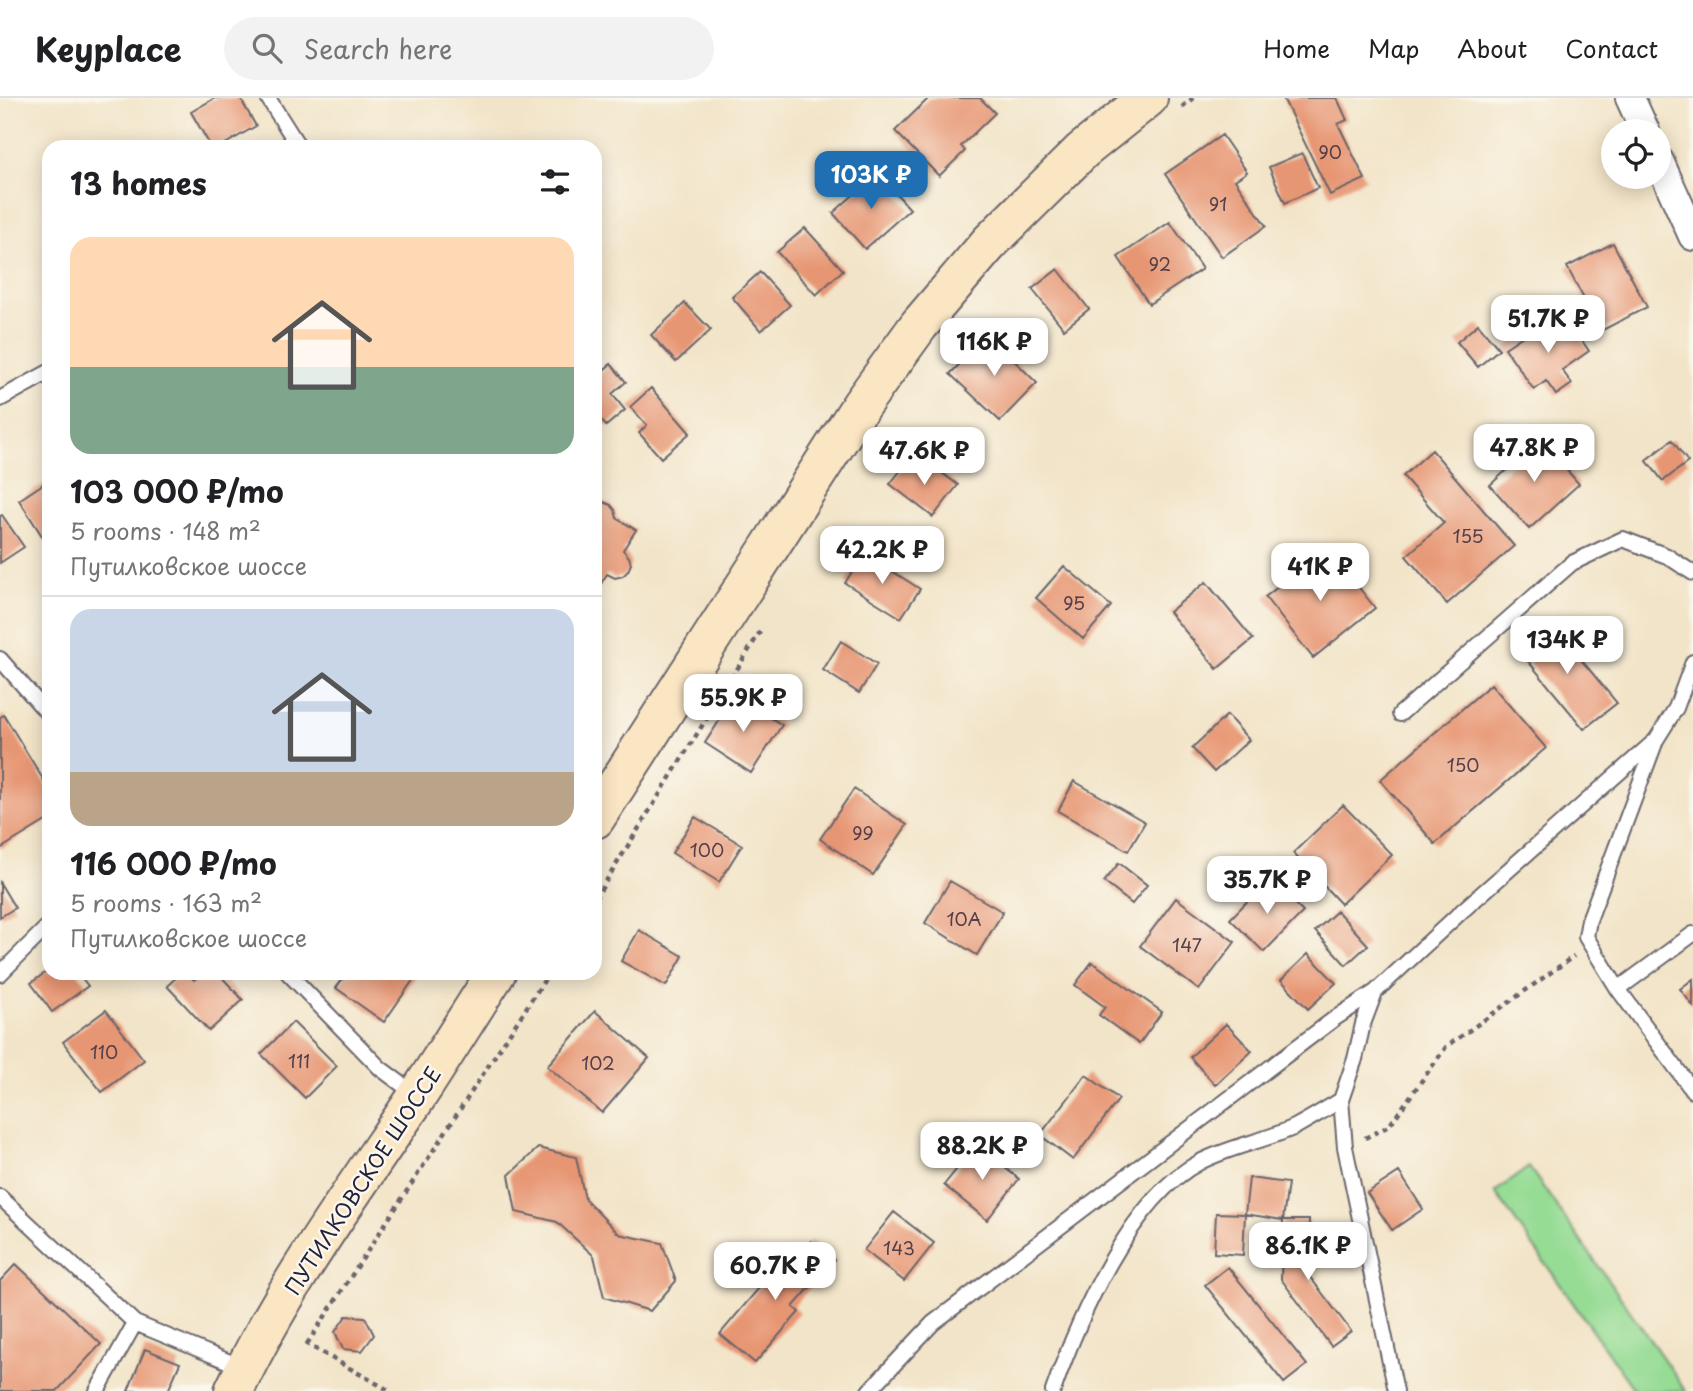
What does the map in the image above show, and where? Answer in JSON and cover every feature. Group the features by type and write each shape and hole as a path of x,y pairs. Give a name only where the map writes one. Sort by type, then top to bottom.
{"main road":[{"path":"602,808 861,405 919,325 999,233 1082,152 1161,105"},
{"name":"ПУТИЛКОВСКОЕ ШОССЕ","path":"240,1380 334,1218 492,980"}],"street":[{"path":"1630,98 1640,119"},
{"path":"1671,187 1693,236"}],"lane":[{"path":"268,98 295,140"},
{"path":"0,399 42,376"},
{"path":"1400,714 1572,563 1623,539 1667,556 1693,573"},
{"path":"0,659 42,707"},
{"path":"1693,662 1676,708 1656,740 1589,920 1586,937 1618,989 1693,1091"},
{"path":"869,1391 933,1323 1334,1018 1375,992 1462,911 1656,740"},
{"path":"0,974 42,932"},
{"path":"1618,989 1693,934"},
{"path":"0,960 20,954"},
{"path":"295,980 380,1069 417,1096"},
{"path":"1375,992 1341,1100 1345,1147 1395,1391"},
{"path":"1053,1391 1070,1343 1119,1245 1142,1213 1165,1188 1199,1162 1295,1127 1341,1100"},
{"path":"1,1201 135,1323 240,1380"},
{"path":"97,1391 135,1323"}],"path":[{"path":"1161,105 1193,98"},
{"path":"602,888 764,625"},
{"path":"1345,1147 1390,1126 1446,1047 1589,945"},
{"path":"307,1344 544,980"},
{"path":"301,1340 390,1391"}],"green space":[{"path":"1529,1167 1686,1391 1635,1391 1495,1192"}],"building":[{"path":"215,98 240,98 256,126 232,140 207,140 191,112"},
{"path":"929,98 980,98 995,113 961,146 965,151 939,176 895,131"},
{"path":"1283,98 1337,98 1347,120 1338,124 1365,179 1330,195"},
{"path":"1222,135 1247,172 1235,180 1266,226 1222,257 1165,174"},
{"path":"1302,153 1318,188 1285,203 1269,167"},
{"path":"878,173 910,209 865,249 833,213"},
{"path":"1170,222 1202,269 1149,304 1118,257"},
{"path":"805,228 843,270 816,295 777,252"},
{"path":"1613,243 1647,307 1601,331 1567,267"},
{"path":"1058,269 1089,309 1064,329 1032,289"},
{"path":"760,272 790,305 761,331 732,297"},
{"path":"685,303 711,330 676,362 651,335"},
{"path":"1566,317 1589,351 1562,370 1572,384 1556,395 1546,381 1534,390 1505,348 1536,327 1542,334"},
{"path":"1478,324 1499,349 1478,367 1457,342"},
{"path":"988,335 1037,383 1000,421 950,374"},
{"path":"611,364 626,382 612,394 625,410 606,426 602,421 602,371"},
{"path":"651,388 690,433 661,458 639,433 647,425 630,407"},
{"path":"1540,440 1579,484 1529,529 1490,485"},
{"path":"1672,440 1688,462 1663,481 1646,460"},
{"path":"1432,450 1514,546 1447,604 1406,556 1444,523 1403,476"},
{"path":"908,461 928,475 934,467 958,485 933,517 890,484"},
{"path":"42,485 42,536 19,500"},
{"path":"602,502 611,505 617,518 636,530 623,550 631,564 628,571 615,578 607,574 602,582"},
{"path":"2,515 24,547 0,563 0,516"},
{"path":"1328,548 1375,608 1313,658 1265,597"},
{"path":"864,553 920,589 901,618 845,583"},
{"path":"1064,566 1111,606 1083,639 1036,598"},
{"path":"1206,582 1253,639 1217,669 1169,612"},
{"path":"1550,622 1617,703 1584,729 1518,649"},
{"path":"841,641 877,664 859,693 823,670"},
{"path":"1491,684 1546,748 1435,844 1380,780"},
{"path":"736,695 782,725 751,773 705,743"},
{"path":"4,715 42,777 42,823 0,849 0,717"},
{"path":"1227,715 1249,740 1214,772 1192,748"},
{"path":"1074,781 1145,822 1128,851 1058,811"},
{"path":"854,789 907,825 873,875 820,839"},
{"path":"1343,805 1392,855 1341,904 1293,853"},
{"path":"695,817 742,845 719,882 672,853"},
{"path":"1119,863 1147,885 1132,904 1104,882"},
{"path":"1269,879 1303,912 1264,952 1230,919"},
{"path":"950,881 1003,912 977,955 925,923"},
{"path":"0,883 15,908 0,917"},
{"path":"1176,898 1235,942 1199,990 1140,946"},
{"path":"1337,911 1368,945 1346,965 1315,931"},
{"path":"639,930 683,956 666,986 621,961"},
{"path":"1308,954 1336,983 1308,1009 1281,980"},
{"path":"1092,962 1162,1012 1139,1044 1099,1015 1105,1007 1075,985"},
{"path":"42,975 42,980 83,980 88,986 52,1012 31,983"},
{"path":"1693,979 1693,1006 1680,989"},
{"path":"173,980 224,980 243,1000 209,1031 167,986"},
{"path":"342,980 413,980 384,1022 336,988"},
{"path":"106,1010 144,1060 102,1092 63,1042"},
{"path":"595,1011 649,1058 602,1113 547,1066"},
{"path":"293,1022 337,1066 305,1098 261,1054"},
{"path":"1226,1024 1252,1051 1215,1085 1190,1057"},
{"path":"1086,1075 1119,1099 1073,1160 1040,1135"},
{"path":"976,1145 1019,1179 987,1220 944,1185"},
{"path":"538,1148 576,1157 585,1199 619,1234 662,1243 676,1281 650,1311 604,1297 594,1256 557,1222 516,1212 509,1175"},
{"path":"1399,1172 1423,1209 1392,1230 1367,1193"},
{"path":"1249,1178 1288,1183 1283,1220 1245,1214"},
{"path":"894,1212 934,1243 904,1281 864,1250"},
{"path":"1216,1213 1245,1214 1243,1255 1214,1253"},
{"path":"1283,1220 1309,1220 1307,1273 1351,1331 1331,1346 1281,1279"},
{"path":"811,1241 834,1260 793,1307 799,1312 755,1363 720,1334 764,1282 771,1288 774,1284 758,1271 771,1256 787,1269"},
{"path":"16,1264 101,1344 57,1391 0,1391 0,1281"},
{"path":"1228,1267 1307,1365 1284,1383 1205,1285"},
{"path":"346,1316 365,1317 374,1335 362,1351 343,1349 335,1332"},
{"path":"145,1349 180,1363 168,1391 128,1391"}]}
